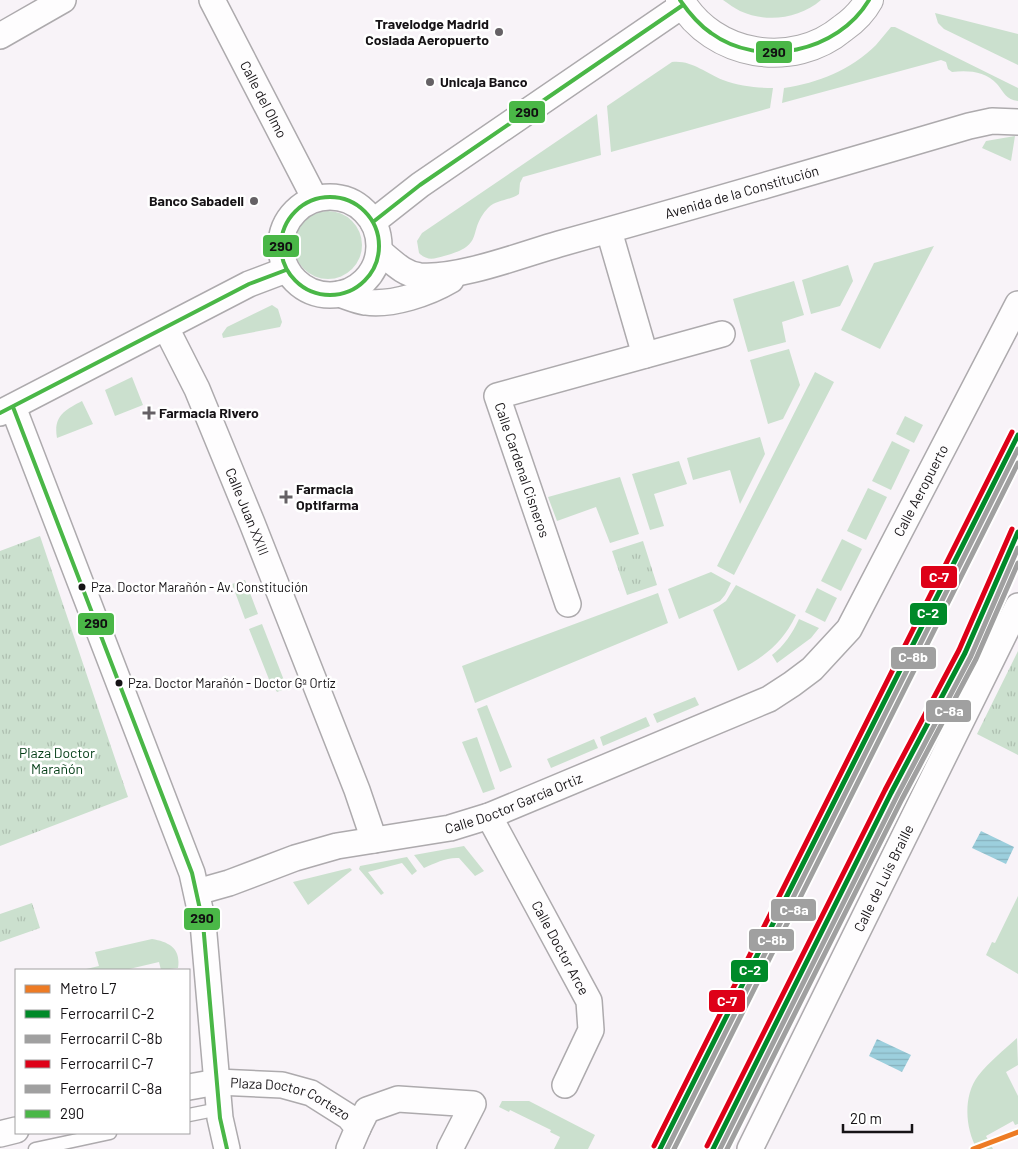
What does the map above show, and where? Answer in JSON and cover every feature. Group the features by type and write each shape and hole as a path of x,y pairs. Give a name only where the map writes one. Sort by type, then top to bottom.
{"street":[{"path":"0,36 63,0"},
{"name":"Calle del Olmo","path":"212,0 315,199"},
{"path":"373,222 420,186 681,2 696,22 713,35 733,46 753,52 775,54 797,51 817,45 836,34 853,20 868,0"},
{"name":"Avenida de la Constitución","path":"379,251 405,272 419,276 437,276 469,270 969,126 992,121 1018,122"},
{"path":"332,197 348,200 362,209 373,222 379,251 376,263 369,275 356,288 339,294 326,295 308,290 293,280 286,270 281,253 281,236 288,220 299,207 315,199 332,197"},
{"path":"609,231 645,355"},
{"path":"228,1149 219,1109 206,949 192,873 164,795 6,410 249,284 286,270"},
{"name":"Avenida de la Constitución","path":"339,294 365,302 384,302 416,295 445,283 469,270"},
{"name":"Calle Aeropuerto","path":"812,670 849,629 1018,304"},
{"name":"Calle Juan XXIII","path":"166,328 197,389 252,523 357,790 374,840"},
{"name":"Calle Cardenal Cisneros","path":"568,604 496,396 722,334"},
{"name":"Calle de Luis Braille","path":"750,1149 1018,606"},
{"name":"Calle Doctor García Ortiz","path":"197,892 229,883 295,858 337,846 450,828 489,816 769,699 812,670"},
{"name":"Calle Doctor Arce","path":"489,816 589,1001 591,1030 566,1085"},
{"name":"Plaza Doctor Cortezo","path":"190,1087 217,1082 282,1085 311,1093 349,1117 354,1139"},
{"name":"Plaza Doctor Cortezo","path":"354,1139 367,1110 398,1099 473,1104 450,1149"},
{"path":"0,1134 15,1130"}],"lane":[{"path":"190,1115 219,1109"},
{"path":"35,1149 105,1134"}],"green space":[{"path":"723,0 821,0 793,15 771,18 750,15"},
{"path":"935,13 1018,34 1018,65 944,29 938,23"},
{"path":"891,27 895,27 1018,88 1018,101 1008,97 987,76 970,71 952,72 948,69 946,62 941,60 782,103 784,88 821,79 856,62 876,45"},
{"path":"672,62 692,65 735,84 773,88 770,108 611,152 607,106"},
{"path":"597,114 601,155 523,177 520,183 519,194 495,203 488,208 478,224 474,237 466,247 457,252 434,258 425,257 419,253 417,241 422,233"},
{"path":"1015,136 1011,161 982,148 986,141"},
{"path":"328,211 341,214 352,221 359,232 362,245 359,258 352,269 341,276 328,279 315,276 304,269 297,258 294,245 297,232 304,221 315,214"},
{"path":"934,246 880,349 841,330 874,263"},
{"path":"848,265 853,281 840,306 811,314 802,280"},
{"path":"794,281 804,315 782,322 786,342 748,352 733,299"},
{"path":"272,305 278,309 282,322 280,327 223,338 222,334 227,327"},
{"path":"789,349 800,385 783,419 768,424 750,360"},
{"path":"815,372 834,382 734,575 717,566"},
{"path":"132,377 143,405 115,416 105,390"},
{"path":"82,401 93,424 57,438 56,430 59,419 70,407"},
{"path":"905,416 923,425 914,443 896,434"},
{"path":"760,437 765,454 740,504 730,470 693,480 687,458"},
{"path":"892,441 910,450 891,490 872,481"},
{"path":"679,461 687,484 654,494 664,526 650,530 632,474"},
{"path":"620,477 639,534 610,543 596,507 557,521 548,497"},
{"path":"868,488 887,497 866,540 847,531"},
{"name":"Plaza Doctor Marañón","path":"40,536 128,797 0,846 0,551"},
{"path":"842,539 862,549 841,591 821,581"},
{"path":"643,541 657,585 627,595 612,551"},
{"path":"711,572 731,583 725,595 720,601 679,619 668,589"},
{"path":"245,580 258,614 245,619 232,584"},
{"path":"736,585 796,615 779,642 765,654 738,671 713,610 726,601"},
{"path":"817,588 837,598 825,622 805,612"},
{"path":"658,593 668,623 475,703 462,666"},
{"path":"799,619 819,628 811,638 777,663 772,655 794,630"},
{"path":"262,624 287,688 277,692 272,687 249,629"},
{"path":"1018,651 1018,755 977,734"},
{"path":"695,697 699,705 657,723 653,714"},
{"path":"487,705 512,767 500,772 477,709"},
{"path":"646,717 650,726 603,746 600,737"},
{"path":"477,737 495,789 483,793 462,742"},
{"path":"594,739 598,748 551,768 547,759"},
{"path":"464,846 484,871 475,876 459,858 446,859 424,868 414,855"},
{"path":"407,857 417,871 412,875 402,863 368,872 384,893 381,895 359,869 360,866"},
{"path":"350,868 352,870 308,905 293,882"},
{"path":"1018,896 1018,974 986,955 992,942 995,943"},
{"path":"32,903 40,928 0,942 0,914"},
{"path":"152,939 169,944 176,951 178,968 161,969 159,962 129,969 86,969 99,966 95,952"},
{"path":"1017,1038 1018,1065 1006,1072 1018,1096 1018,1124 1015,1125 1013,1121 986,1136 993,1149 977,1149 970,1132 967,1112 973,1084 982,1071"},
{"path":"502,1101 529,1101 595,1135 588,1149 554,1149 560,1137 550,1132 551,1130 510,1110 509,1112 499,1107"}],"water":[{"path":"981,831 1014,847 1006,864 972,848"},
{"path":"877,1039 911,1055 902,1072 869,1056"}],"metro line":[{"name":"L7","path":"973,1149 1018,1132"}],"rail line":[{"name":"C-7","path":"654,1146 1012,432"},
{"name":"C-2","path":"660,1149 1018,435"},
{"name":"C-8b","path":"667,1149 1018,449"},
{"name":"C-8a","path":"674,1149 1018,463"},
{"name":"C-7","path":"707,1146 885,790 959,650 1012,529"},
{"name":"C-2","path":"713,1149 891,793 965,653 1018,532"},
{"name":"C-8b","path":"720,1149 897,796 971,656 1018,548"},
{"name":"C-8a","path":"727,1149 902,799 976,659 1018,563"}],"transit line":[{"name":"290","path":"680,0 690,14 711,33 731,44 752,50 774,52 797,50 818,43 838,32 855,18 869,0"},
{"name":"290","path":"373,222 420,185 683,5"},
{"name":"290","path":"330,197 349,201 365,211 375,227 379,246 375,265 365,281 349,291 330,295 311,291 295,281 285,265 281,246 285,227 295,211 311,201 330,197"},
{"name":"290","path":"0,413 249,284 286,270"},
{"name":"290","path":"13,407 192,873 203,923 220,1118 227,1149"}],"place":[{"name":"Travelodge Madrid Coslada Aeropuerto","path":"499,32"},
{"name":"Unicaja Banco","path":"430,82"},
{"name":"Banco Sabadell","path":"254,201"},
{"name":"Farmacia Rivero","path":"149,413"},
{"name":"Farmacia Optifarma","path":"286,497"},
{"name":"Pza. Doctor Marañón - Av. Constitución","path":"82,587"},
{"name":"Pza. Doctor Marañón - Doctor Gª Ortíz","path":"119,683"}]}
